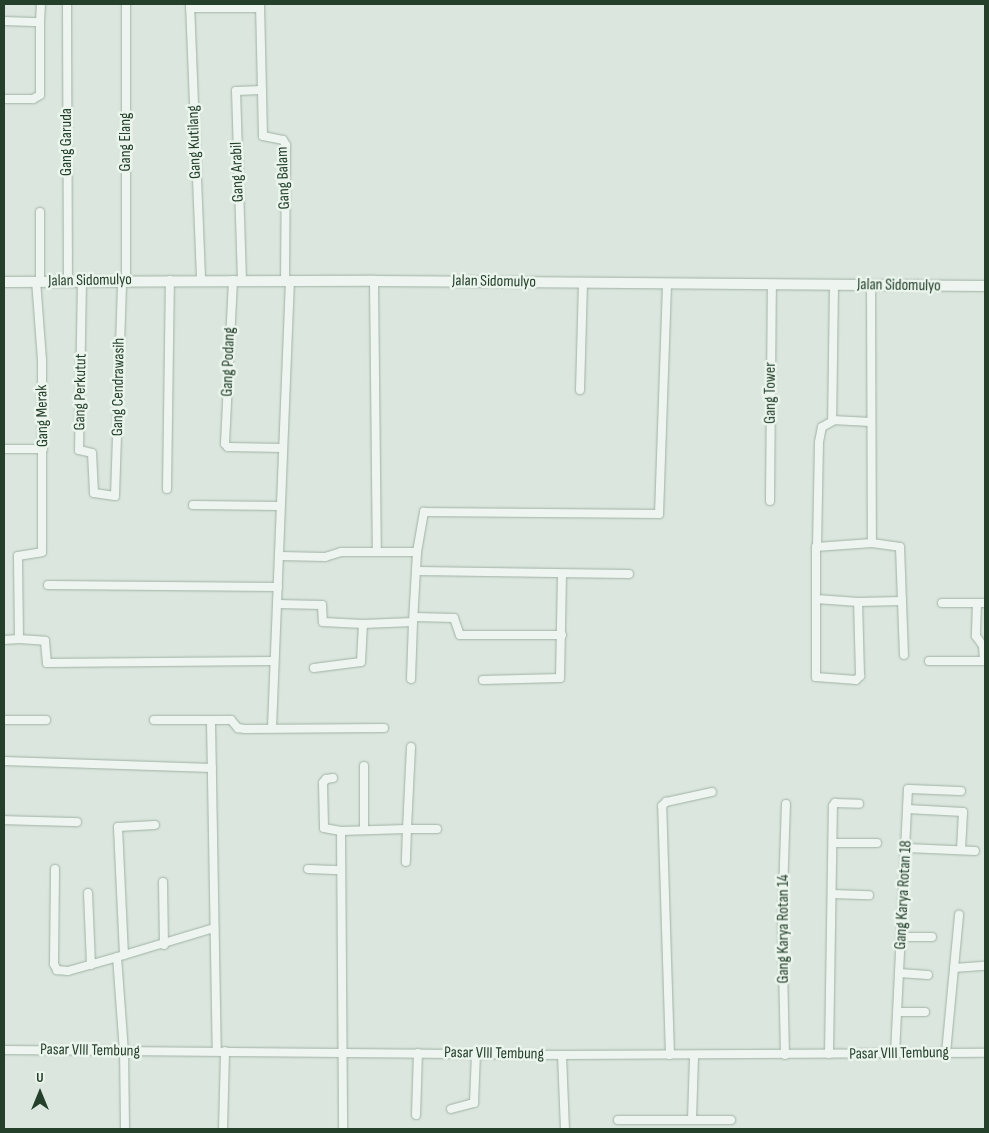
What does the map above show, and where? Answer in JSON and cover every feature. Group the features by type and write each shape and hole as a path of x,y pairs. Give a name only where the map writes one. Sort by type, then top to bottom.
{"street":[{"path":"4,99 33,99 40,95 41,4"},
{"name":"Gang Garuda","path":"67,4 68,280"},
{"name":"Gang Elang","path":"124,280 126,4"},
{"path":"190,6 260,6"},
{"name":"Gang Kutilang","path":"190,6 201,280"},
{"name":"Gang Balam","path":"260,6 264,138 283,140 286,145 288,280"},
{"path":"4,21 40,22"},
{"name":"Gang Arabil","path":"238,280 236,91 262,90"},
{"name":"Gang Merak","path":"19,640 18,556 42,552 43,449 38,282 40,212"},
{"name":"Jalan Sidomulyo","path":"4,282 68,280 374,280 583,284 985,286"},
{"name":"Gang Perkutut","path":"82,280 79,450 92,453 94,493 116,495"},
{"name":"Gang Cendrawasih","path":"116,495 124,280"},
{"path":"167,489 170,280"},
{"name":"Gang Podang","path":"238,280 225,444 228,447 283,448"},
{"path":"272,728 273,661 280,556 279,506 283,448 288,280"},
{"path":"374,280 377,551"},
{"path":"580,390 583,284"},
{"path":"411,679 413,620 418,571 417,552 425,512 660,513 667,284"},
{"name":"Gang Tower","path":"770,501 772,284"},
{"path":"833,420 834,285"},
{"path":"871,285 872,544"},
{"path":"858,602 860,676 853,680 819,679 816,676 814,642 819,442 822,427 833,420 871,422"},
{"path":"4,449 43,449"},
{"path":"193,505 279,506"},
{"path":"817,546 895,545 902,550 904,655"},
{"path":"280,556 325,557 341,552 417,552"},
{"path":"418,571 629,574"},
{"path":"483,680 559,680 562,635 562,574"},
{"path":"48,585 278,587"},
{"path":"816,599 858,602 902,601"},
{"path":"929,661 984,661 982,646 976,636 981,603 942,603"},
{"path":"277,604 322,604 323,622 363,624 454,618 460,634 562,635"},
{"path":"314,668 361,662 363,624"},
{"path":"4,640 45,641 47,662 273,661"},
{"path":"4,720 46,720"},
{"path":"154,720 231,720 238,728 384,728"},
{"path":"211,721 214,928 221,1052 222,1129"},
{"path":"406,862 411,747"},
{"path":"4,761 212,768"},
{"path":"364,766 364,830"},
{"path":"333,778 323,783 323,826 341,831 438,829"},
{"name":"Gang Karya Rotan 18","path":"895,1054 907,848 908,788 961,791"},
{"path":"670,1055 662,806 666,802 712,792"},
{"name":"Gang Karya Rotan 14","path":"785,1054 782,923 786,804"},
{"path":"829,1054 833,805 860,804"},
{"path":"908,809 963,812 961,850"},
{"path":"4,820 77,822"},
{"path":"125,1129 118,827 155,825"},
{"path":"341,831 343,1129"},
{"path":"833,843 877,843"},
{"path":"907,848 975,851"},
{"path":"55,869 54,964 57,970 68,971 91,965 164,945 214,928"},
{"path":"308,869 341,870"},
{"path":"162,882 164,945"},
{"path":"88,894 91,965"},
{"path":"832,894 869,895"},
{"path":"946,1053 959,915"},
{"path":"901,937 932,937"},
{"path":"954,968 985,966"},
{"path":"899,973 928,975"},
{"path":"896,1012 925,1012"},
{"name":"Pasar VIII Tembung","path":"4,1050 562,1055 985,1053"},
{"path":"416,1115 418,1053"},
{"path":"451,1109 474,1103 476,1054"},
{"path":"692,1120 694,1054"},
{"path":"562,1055 565,1129"},
{"path":"618,1120 731,1120"}]}
